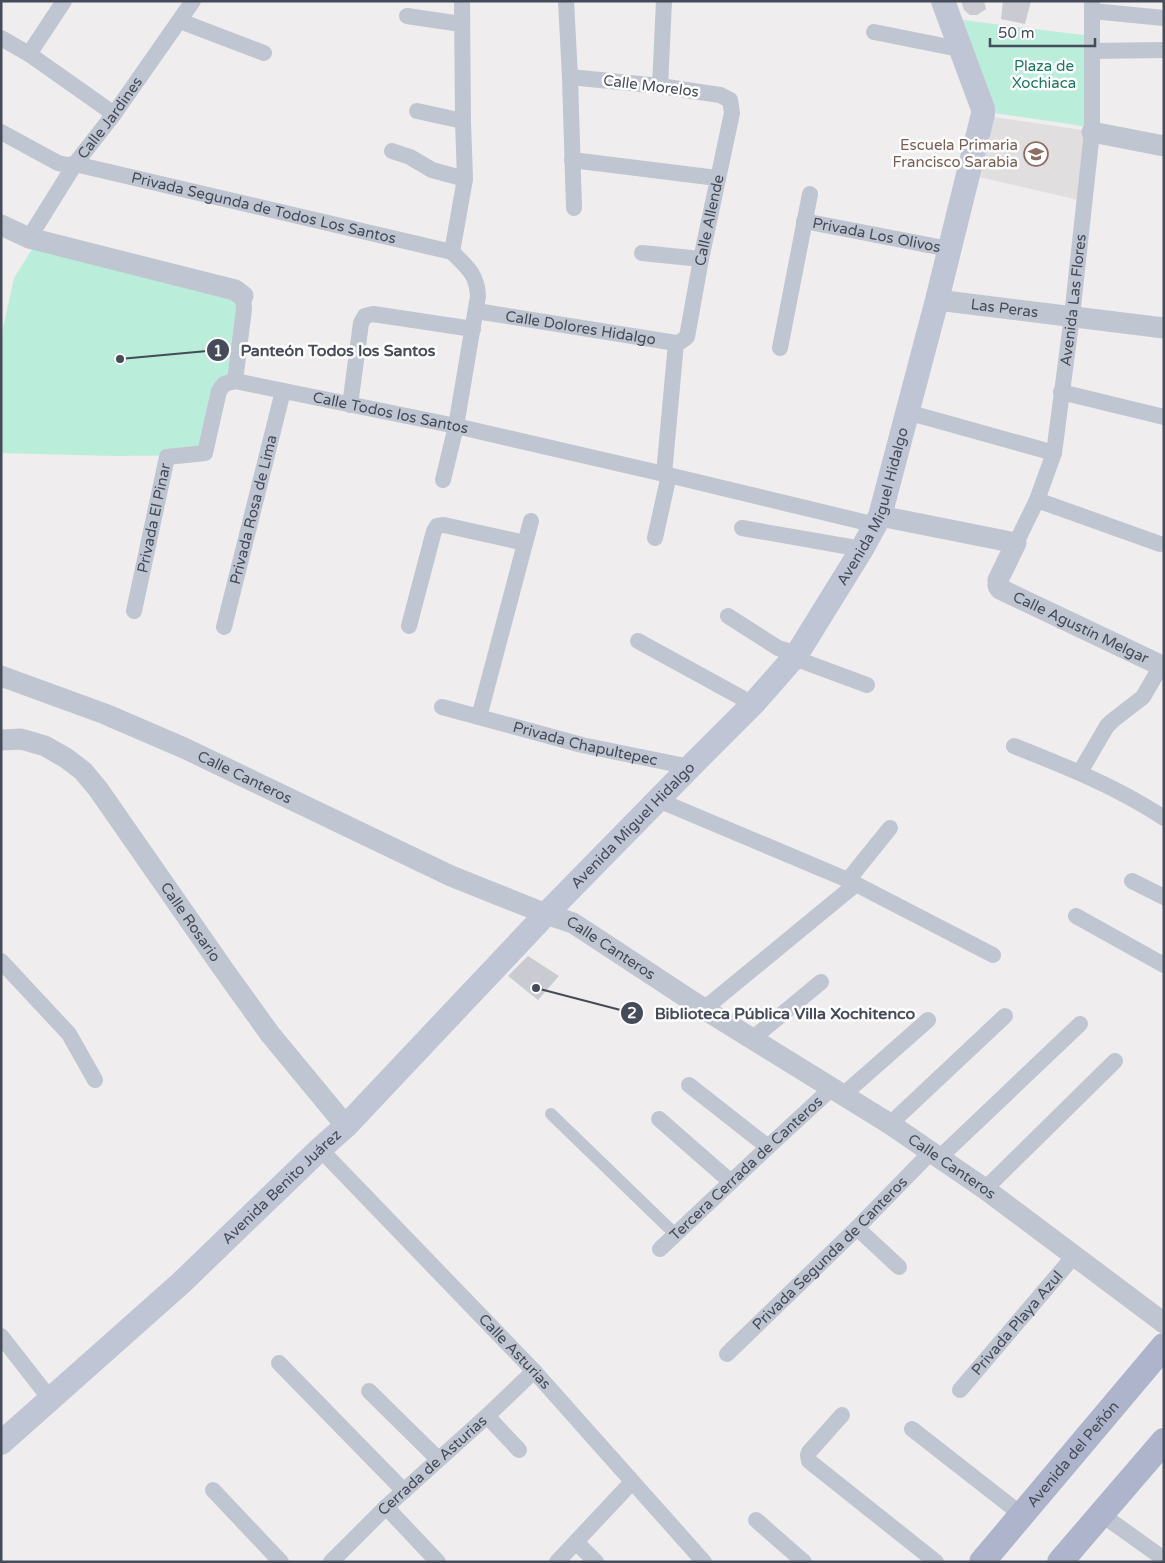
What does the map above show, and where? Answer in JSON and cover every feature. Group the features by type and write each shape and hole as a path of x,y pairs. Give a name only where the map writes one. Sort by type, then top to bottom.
{"main road":[{"name":"Avenida Miguel Hidalgo","path":"546,914 753,704 795,656 878,521 937,300 983,114 983,109 942,1"},
{"name":"Avenida Benito Juárez","path":"1,1443 181,1283 346,1126 546,914"},
{"name":"Avenida del Peñón","path":"982,1562 1164,1346"},
{"path":"1060,1562 1101,1514 1160,1452"}],"street":[{"path":"29,54 64,1"},
{"name":"Calle Jardines","path":"29,238 75,164 114,114 193,1"},
{"path":"443,480 456,426 478,296 476,280 472,273 452,252 465,179 462,1"},
{"path":"566,1 574,208"},
{"path":"660,86 664,1"},
{"path":"1092,6 1164,18"},
{"name":"Avenida Las Flores","path":"998,586 998,580 1037,500 1054,453 1072,316 1092,132 1092,6"},
{"path":"407,16 461,24"},
{"path":"180,21 264,53"},
{"path":"874,32 960,49"},
{"path":"1,38 29,54 114,114"},
{"path":"1092,51 1164,50"},
{"name":"Calle Morelos","path":"570,77 660,86 720,95 730,100"},
{"name":"Calle Allende","path":"655,538 667,475 680,341 687,337 717,178 732,113 730,100"},
{"path":"417,110 463,121"},
{"name":"Privada Segunda de Todos Los Santos","path":"1,132 58,164 66,166 75,164 452,252"},
{"path":"1092,132 1164,146"},
{"path":"392,151 410,157 432,170 465,179"},
{"path":"572,160 717,178"},
{"name":"Privada Los Olivos","path":"780,348 810,194"},
{"name":"Privada Los Olivos","path":"804,221 949,250"},
{"path":"1,225 29,238 234,290 244,296 235,381"},
{"path":"642,253 701,259"},
{"name":"Las Peras","path":"937,300 1164,328"},
{"name":"Calle Dolores Hidalgo","path":"476,311 680,341"},
{"path":"350,405 361,323 365,316 373,314 473,329"},
{"name":"Calle Todos los Santos","path":"235,381 456,426 878,521"},
{"name":"Privada El Pinar","path":"134,611 168,457 205,453 219,391 224,384 235,381"},
{"name":"Privada Rosa de Lima","path":"224,627 283,392"},
{"path":"1061,392 1164,418"},
{"path":"907,412 1054,453"},
{"path":"1037,500 1160,544"},
{"path":"479,718 532,521"},
{"path":"878,521 1016,543"},
{"path":"409,626 434,531 437,526 444,525 525,543"},
{"path":"742,528 862,549"},
{"name":"Calle Agustín Melgar","path":"998,586 1002,591 1163,667"},
{"path":"728,616 778,648 867,685"},
{"path":"638,641 753,704"},
{"path":"1080,772 1107,726 1143,697 1163,667"},
{"name":"Calle Canteros","path":"1,676 105,714 175,744 451,876 573,923 704,1010 890,1124 985,1189 1164,1323"},
{"name":"Privada Chapultepec","path":"442,707 582,745 690,767"},
{"name":"Calle Rosario","path":"11,739 45,746 66,758 83,771 98,789 270,1034 346,1126"},
{"path":"1014,746 1080,772 1143,804 1164,818"},
{"path":"658,800 852,882 993,955"},
{"path":"704,1010 852,882 890,828"},
{"path":"1132,880 1164,897"},
{"path":"1076,916 1164,965"},
{"path":"1,961 68,1034 95,1080"},
{"path":"752,1039 821,982"},
{"path":"890,1124 1005,1016"},
{"name":"Tercera Cerrada de Canteros","path":"660,1249 768,1147 928,1020"},
{"name":"Privada Segunda de Canteros","path":"727,1354 935,1155 1080,1024"},
{"path":"985,1189 1115,1061"},
{"path":"689,1085 768,1147"},
{"path":"551,1114 675,1234"},
{"path":"658,1119 731,1182"},
{"name":"Calle Asturias","path":"320,1149 534,1370 704,1562"},
{"path":"857,1228 900,1267"},
{"name":"Privada Playa Azul","path":"960,1390 1074,1256"},
{"path":"1,1336 51,1400"},
{"path":"279,1364 404,1491"},
{"name":"Cerrada de Asturias","path":"331,1561 386,1507 487,1416 534,1370"},
{"path":"369,1390 438,1459"},
{"path":"842,1415 808,1454 809,1461 936,1562"},
{"path":"487,1416 520,1450"},
{"path":"912,1429 1022,1514"},
{"path":"557,1562 632,1482"},
{"path":"212,1490 281,1562"},
{"path":"386,1507 438,1562"},
{"path":"1101,1514 1164,1559"},
{"path":"756,1520 804,1562"},
{"path":"576,1542 596,1562"}],"shaded area":[{"name":"Escuela Primaria Francisco Sarabia","path":"994,117 1089,131 1083,201 979,177"}],"green space":[{"name":"Plaza de Xochiaca","path":"963,20 1091,36 1091,128 994,113"},
{"path":"36,243 243,296 235,381 227,393 206,455 116,456 1,453 1,337 14,278"}],"building":[{"path":"961,1 984,1 986,9 977,15 970,15 964,10"},
{"path":"1003,1 1031,1 1025,24 1001,19"},
{"path":"528,956 559,976 538,1000 508,976"}],"place":[{"name":"Escuela Primaria Francisco Sarabia","path":"1036,154"},
{"name":"Panteón Todos los Santos","path":"120,359"},
{"name":"Biblioteca Pública Villa Xochitenco","path":"536,988"}]}
